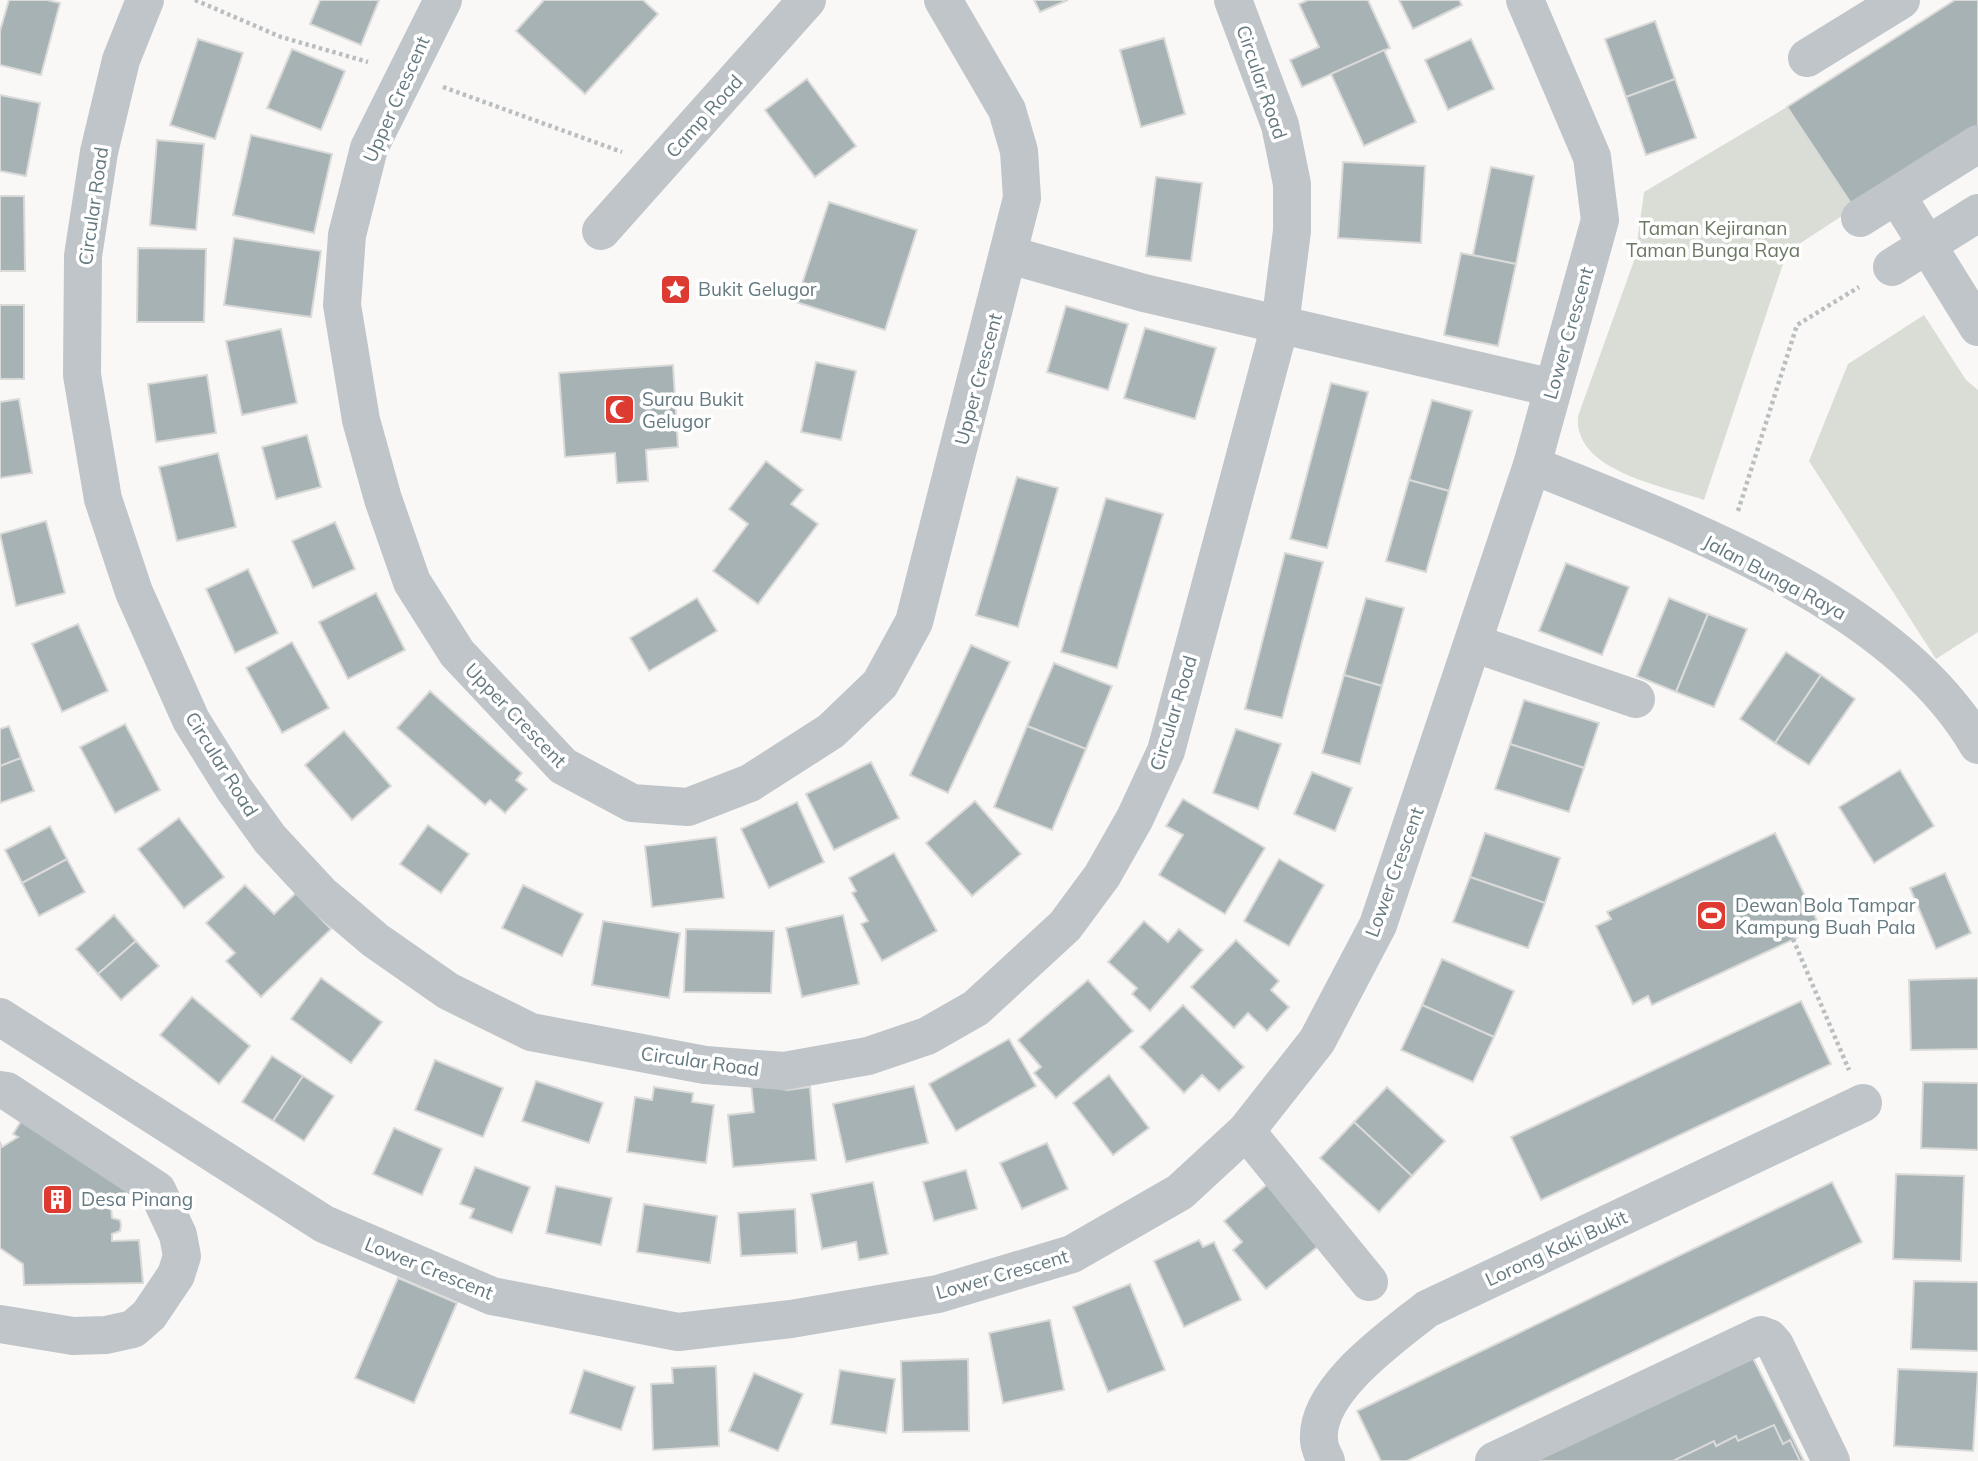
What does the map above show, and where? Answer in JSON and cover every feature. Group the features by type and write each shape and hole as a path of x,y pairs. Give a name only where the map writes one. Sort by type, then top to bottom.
{"street":[{"name":"Circular Road","path":"145,0 121,60 99,152 83,256 82,375 103,499 134,592 191,720 270,839 321,894 375,940 447,991 531,1032 705,1065 783,1071 868,1056 927,1036 976,1008 1065,926 1102,876 1135,818 1166,751 1280,326 1292,231 1292,184 1280,125 1233,0"},
{"name":"Upper Crescent","path":"443,0 369,148 347,235 342,305 361,421 383,499 412,582 457,653 563,766 632,803 688,807 750,783 831,731 880,684 914,622 1023,198 1018,151 1007,110 943,0"},
{"name":"Camp Road","path":"601,231 807,0"},
{"name":"Lower Crescent","path":"0,1017 324,1224 492,1296 678,1332 791,1320 938,1294 1072,1254 1180,1192 1246,1131 1317,1041 1378,925 1532,466 1600,219 1592,157 1525,0"},
{"path":"1807,58 1901,0"},
{"path":"1860,218 1978,145"},
{"path":"1897,196 1978,327"},
{"path":"1892,267 1978,212"},
{"path":"1010,255 1144,293 1553,388"},
{"name":"Jalan Bunga Raya","path":"1532,466 1727,548 1861,624 1916,668 1962,717 1978,746"},
{"path":"1473,643 1636,699"},
{"path":"0,1090 7,1091 157,1190 178,1236 182,1256 176,1275 149,1315 133,1329 106,1335 74,1336 0,1324"},
{"name":"Lorong Kaki Bukit","path":"1326,1461 1319,1440 1323,1414 1339,1388 1379,1348 1427,1309 1863,1103"},
{"path":"1246,1131 1369,1282"},
{"path":"1494,1461 1761,1335 1769,1338 1775,1345 1831,1461"}],"path":[{"path":"1738,512 1797,325 1892,267"},
{"path":"1793,939 1863,1103"}],"green space":[{"name":"Taman Kejiranan Taman Bunga Raya","path":"1787,107 1854,208 1787,252 1704,500 1645,482 1605,463 1590,450 1580,435 1578,416 1635,258 1644,192"},
{"path":"1924,315 1966,380 1978,390 1978,632 1936,659 1809,461 1848,364"}],"building":[{"path":"9,0 47,0 60,3 41,75 0,65 0,31"},
{"path":"320,0 379,0 361,45 310,24"},
{"path":"544,0 643,0 658,14 585,94 516,31"},
{"path":"1034,0 1068,0 1040,12"},
{"path":"1308,0 1368,0 1390,48 1302,87 1290,60 1319,47 1299,4"},
{"path":"1399,0 1459,0 1462,5 1413,29"},
{"path":"1955,0 1978,0 1978,131 1854,208 1787,107"},
{"path":"1655,21 1675,79 1626,97 1605,39"},
{"path":"1164,38 1185,114 1141,127 1120,50"},
{"path":"198,39 243,53 215,139 170,125"},
{"path":"1471,39 1494,89 1448,110 1425,60"},
{"path":"292,49 345,71 321,130 267,108"},
{"path":"1384,50 1416,122 1364,146 1331,74"},
{"path":"807,79 856,146 815,177 765,110"},
{"path":"1675,79 1696,138 1646,155 1626,97"},
{"path":"0,95 40,103 26,176 0,171"},
{"path":"251,135 332,154 314,233 233,215"},
{"path":"157,140 204,144 196,230 150,225"},
{"path":"1343,162 1425,166 1421,243 1338,238"},
{"path":"1491,167 1534,176 1516,264 1473,255"},
{"path":"1156,177 1202,183 1191,261 1146,256"},
{"path":"0,196 24,196 25,271 0,271"},
{"path":"829,202 917,230 885,330 796,302"},
{"path":"234,238 321,251 311,317 224,305"},
{"path":"138,248 206,249 204,322 137,322"},
{"path":"1461,253 1516,264 1498,346 1444,335"},
{"path":"0,305 24,305 24,379 0,379"},
{"path":"1066,306 1128,324 1108,390 1047,372"},
{"path":"1145,328 1216,348 1195,419 1124,398"},
{"path":"281,329 297,403 242,415 226,341"},
{"path":"816,362 856,371 841,440 801,432"},
{"name":"Surau Bukit Gelugor","path":"673,365 678,447 646,450 648,481 617,483 615,453 565,457 559,373"},
{"path":"207,375 216,433 156,442 148,384"},
{"path":"1331,383 1368,392 1327,548 1290,539"},
{"path":"19,399 32,473 0,478 0,402"},
{"path":"1432,400 1472,411 1449,491 1409,480"},
{"path":"307,435 321,487 276,499 262,447"},
{"path":"218,453 236,527 177,541 159,467"},
{"path":"766,461 803,490 791,504 818,524 758,604 713,571 748,524 729,509"},
{"path":"1017,477 1058,488 1018,627 976,615"},
{"path":"1409,480 1449,491 1426,572 1386,561"},
{"path":"1106,498 1163,514 1117,668 1061,652"},
{"path":"46,521 65,593 16,606 0,534"},
{"path":"335,522 355,569 313,588 292,541"},
{"path":"1285,553 1323,562 1282,718 1245,709"},
{"path":"1566,563 1629,587 1602,655 1539,631"},
{"path":"248,569 278,633 235,653 206,589"},
{"path":"376,593 405,650 348,679 319,622"},
{"path":"697,598 717,631 649,671 630,638"},
{"path":"1366,598 1404,608 1382,686 1344,675"},
{"path":"1669,598 1708,614 1676,692 1637,676"},
{"path":"1708,614 1747,629 1714,707 1676,692"},
{"path":"78,624 108,691 62,712 32,644"},
{"path":"292,642 329,708 282,733 246,668"},
{"path":"971,645 1010,662 948,793 910,775"},
{"path":"1786,652 1821,675 1775,743 1740,719"},
{"path":"1054,663 1112,686 1086,749 1027,726"},
{"path":"1344,675 1382,686 1360,764 1322,753"},
{"path":"1821,675 1855,699 1809,765 1775,743"},
{"path":"430,691 522,773 516,780 527,789 505,813 490,800 485,805 397,728"},
{"path":"1524,700 1599,723 1584,768 1510,744"},
{"path":"125,724 160,790 115,813 80,747"},
{"path":"9,726 21,758 0,766 0,729"},
{"path":"1027,726 1086,749 1052,830 994,807"},
{"path":"1236,729 1281,744 1258,809 1213,793"},
{"path":"344,731 391,786 352,820 305,765"},
{"path":"1510,744 1584,768 1569,812 1495,789"},
{"path":"21,758 34,791 0,803 0,766"},
{"path":"871,762 899,818 834,850 806,794"},
{"path":"1900,770 1934,826 1874,863 1839,807"},
{"path":"1312,772 1352,788 1335,831 1294,814"},
{"path":"1183,799 1265,848 1225,914 1159,875 1183,835 1166,826"},
{"path":"975,801 1021,854 972,896 926,843"},
{"path":"797,802 824,862 769,888 741,829"},
{"path":"179,818 224,877 184,908 138,849"},
{"path":"428,825 469,854 441,893 400,864"},
{"path":"50,826 67,859 22,883 5,850"},
{"path":"1485,833 1560,858 1545,903 1470,877"},
{"name":"Dewan Bola Tampar Kampung Buah Pala","path":"1775,833 1820,927 1652,1005 1648,996 1633,1004 1596,926 1611,919 1607,912"},
{"path":"716,837 724,898 652,907 645,846"},
{"path":"894,853 937,931 882,961 861,924 868,921 852,893 856,891 849,878"},
{"path":"67,859 85,892 39,916 22,883"},
{"path":"1279,859 1324,885 1289,946 1244,921"},
{"path":"1945,873 1971,933 1936,949 1910,888"},
{"path":"1470,877 1545,903 1528,948 1453,922"},
{"path":"245,885 274,914 296,893 331,929 261,997 226,961 235,953 206,923"},
{"path":"523,885 583,914 562,956 502,928"},
{"path":"114,915 136,941 98,974 76,949"},
{"path":"843,915 859,984 802,997 786,928"},
{"path":"603,921 680,933 669,998 592,985"},
{"path":"1144,921 1168,942 1179,929 1203,950 1150,1011 1132,994 1137,988 1108,962"},
{"path":"686,929 774,931 771,993 684,992"},
{"path":"1236,940 1279,981 1271,990 1289,1007 1267,1031 1248,1013 1234,1028 1191,987"},
{"path":"136,941 159,966 121,1000 98,974"},
{"path":"1442,959 1514,991 1494,1037 1422,1005"},
{"path":"321,978 382,1022 351,1063 291,1019"},
{"path":"1978,978 1978,1049 1911,1050 1909,980"},
{"path":"1088,980 1133,1031 1056,1098 1034,1073 1041,1067 1018,1040"},
{"path":"192,997 250,1046 219,1084 160,1035"},
{"path":"1801,1001 1831,1064 1541,1200 1511,1137"},
{"path":"1183,1005 1244,1067 1219,1091 1202,1075 1184,1093 1140,1047"},
{"path":"1422,1005 1494,1037 1473,1082 1401,1050"},
{"path":"1009,1039 1036,1086 956,1131 929,1084"},
{"path":"272,1056 303,1076 273,1121 242,1102"},
{"path":"435,1060 503,1088 483,1137 415,1110"},
{"path":"1109,1075 1149,1128 1113,1155 1073,1103"},
{"path":"303,1076 334,1096 304,1141 273,1121"},
{"path":"536,1081 603,1103 589,1143 522,1121"},
{"path":"1923,1082 1978,1083 1978,1150 1921,1148"},
{"path":"751,1083 787,1090 810,1087 816,1160 733,1167 728,1115 754,1112"},
{"path":"914,1086 928,1143 846,1162 833,1104"},
{"path":"654,1087 693,1093 692,1102 714,1105 706,1163 627,1152 635,1097 652,1100"},
{"path":"1387,1087 1445,1141 1412,1176 1354,1122"},
{"name":"Desa Pinang","path":"27,1112 135,1182 122,1201 117,1198 111,1207 112,1218 120,1220 121,1225 120,1231 112,1234 112,1241 139,1240 143,1283 24,1285 23,1264 0,1248 0,1142 2,1147 18,1137 13,1134"},
{"path":"1354,1122 1412,1176 1379,1212 1320,1158"},
{"path":"394,1128 442,1149 422,1195 373,1174"},
{"path":"1047,1143 1068,1189 1022,1209 1000,1163"},
{"path":"475,1167 530,1187 512,1233 470,1218 474,1209 460,1204"},
{"path":"966,1170 977,1209 934,1221 923,1182"},
{"path":"1896,1174 1964,1176 1961,1261 1893,1259"},
{"path":"873,1182 888,1254 859,1260 856,1242 822,1249 811,1194"},
{"path":"1270,1182 1321,1244 1266,1289 1233,1250 1242,1242 1224,1221"},
{"path":"1832,1182 1862,1242 1407,1461 1381,1461 1357,1411"},
{"path":"556,1186 612,1198 601,1245 546,1233"},
{"path":"644,1204 717,1216 710,1263 637,1252"},
{"path":"795,1209 797,1253 741,1256 738,1213"},
{"path":"1199,1240 1203,1247 1214,1242 1241,1300 1184,1327 1154,1261"},
{"path":"398,1278 457,1303 414,1403 355,1378"},
{"path":"1914,1281 1978,1282 1978,1351 1911,1349"},
{"path":"1130,1284 1165,1370 1108,1392 1073,1307"},
{"path":"1050,1320 1064,1390 1003,1403 989,1333"},
{"path":"1752,1356 1804,1461 1535,1461"},
{"path":"968,1359 969,1431 903,1432 901,1361"},
{"path":"716,1366 719,1446 653,1450 651,1384 673,1383 672,1368"},
{"path":"1898,1369 1978,1372 1973,1451 1894,1446"},
{"path":"584,1370 635,1387 621,1430 570,1413"},
{"path":"840,1370 895,1379 886,1433 831,1424"},
{"path":"754,1373 803,1394 778,1451 729,1431"},
{"path":"1774,1425 1783,1444 1790,1440 1800,1461 1673,1461 1714,1441 1716,1446 1736,1436 1738,1441"}],"place":[{"name":"Bukit Gelugor","path":"675,289"},
{"name":"Surau Bukit Gelugor","path":"619,410"},
{"name":"Dewan Bola Tampar Kampung Buah Pala","path":"1712,916"},
{"name":"Desa Pinang","path":"58,1199"}]}
